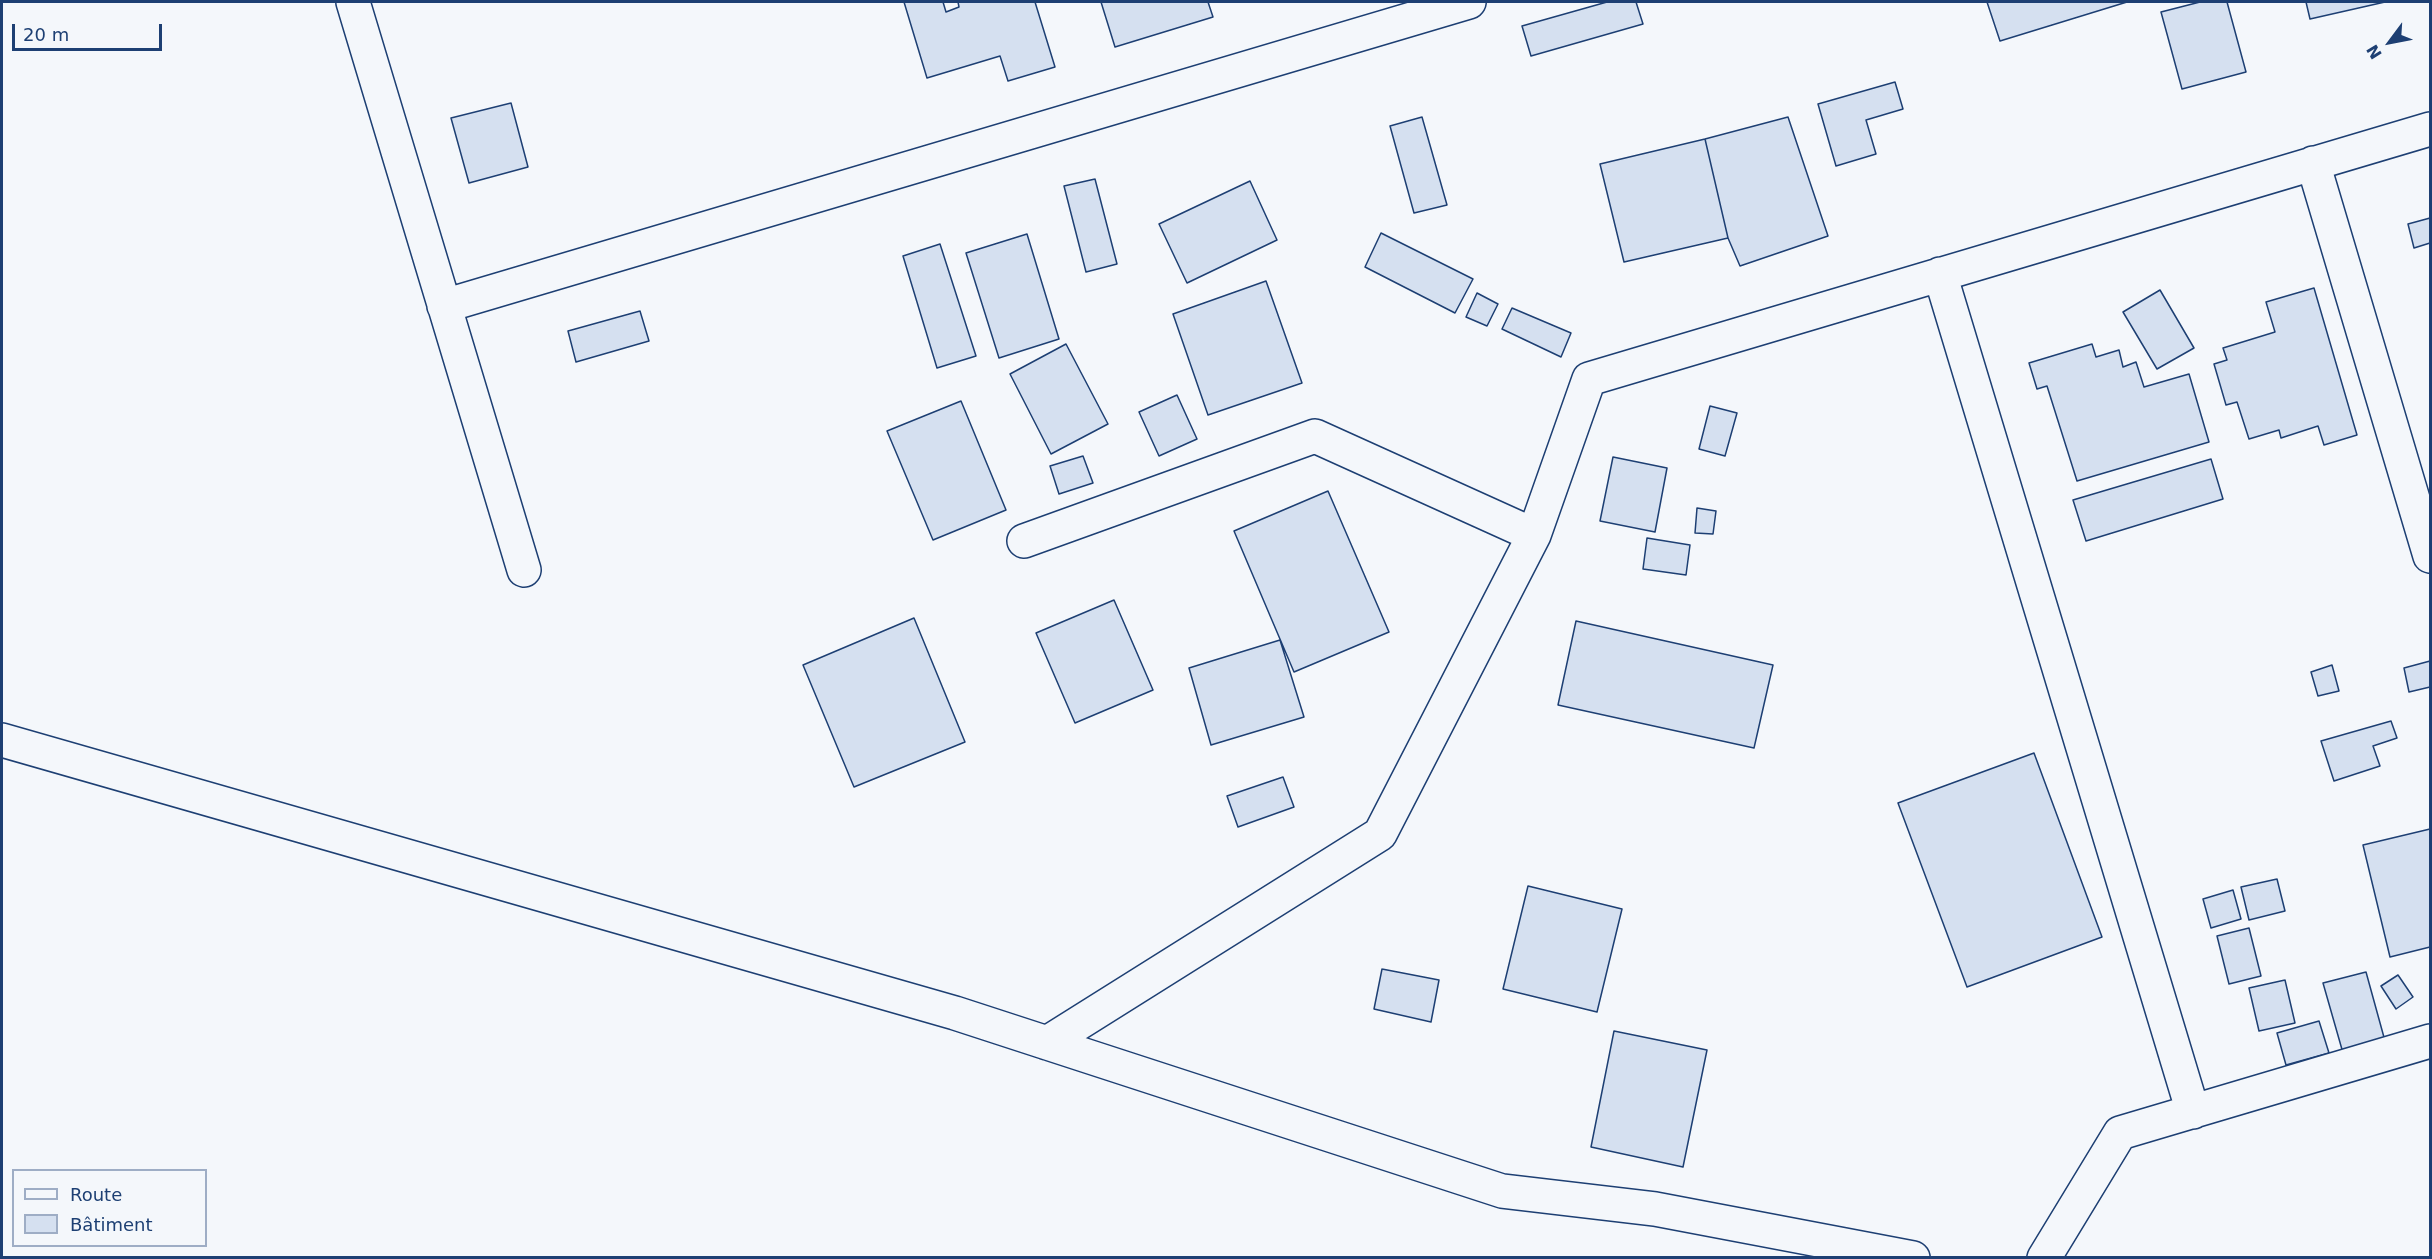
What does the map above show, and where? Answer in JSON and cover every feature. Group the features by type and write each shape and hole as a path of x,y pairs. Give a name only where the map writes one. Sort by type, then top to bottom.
{"street":[{"path":"353,2 524,570"},
{"path":"444,306 1469,2"},
{"path":"1047,1043 1380,834 1534,535 1589,379 2430,129"},
{"path":"2313,164 2430,556"},
{"path":"1940,274 2193,1112"},
{"path":"1024,541 1315,436 1534,535"},
{"path":"2,740 955,1013 1502,1191 1654,1209 1913,1257"},
{"path":"2044,1257 2120,1133 2430,1041"}],"building":[{"path":"904,2 943,2 946,12 959,7 958,2 1035,2 1055,67 1008,81 1000,56 927,78"},
{"path":"1101,2 1208,2 1213,17 1115,47"},
{"path":"1607,2 1636,2 1643,24 1531,56 1522,26"},
{"path":"1987,2 2127,2 2000,41"},
{"path":"2200,2 2227,2 2246,72 2182,89 2161,12"},
{"path":"2306,2 2385,2 2310,19"},
{"path":"1895,82 1903,109 1866,120 1876,154 1836,166 1818,104"},
{"path":"511,103 528,167 469,183 451,118"},
{"path":"1422,117 1447,205 1414,213 1390,126"},
{"path":"1788,117 1828,236 1740,266 1728,238 1705,139"},
{"path":"1705,139 1728,238 1624,262 1600,164"},
{"path":"1095,179 1117,264 1086,272 1064,186"},
{"path":"1250,181 1277,240 1187,283 1159,224"},
{"path":"2430,218 2430,243 2414,248 2408,224"},
{"path":"1381,233 1473,279 1455,313 1365,267"},
{"path":"1027,234 1059,339 999,358 966,253"},
{"path":"940,244 976,356 937,368 903,256"},
{"path":"1266,281 1302,383 1208,415 1173,314"},
{"path":"2314,288 2357,435 2324,445 2318,426 2281,438 2279,430 2249,439 2237,402 2226,405 2214,364 2227,360 2223,348 2275,332 2266,302"},
{"path":"2160,290 2194,348 2157,369 2123,312"},
{"path":"1477,293 1498,304 1487,326 1466,317"},
{"path":"1512,308 1571,333 1561,357 1502,329"},
{"path":"640,311 649,341 576,362 568,331"},
{"path":"1066,344 1108,424 1051,454 1010,374"},
{"path":"2092,344 2096,357 2119,350 2123,367 2136,362 2144,387 2189,374 2209,442 2077,481 2047,386 2037,389 2029,363"},
{"path":"1177,395 1197,439 1159,456 1139,412"},
{"path":"961,401 1006,510 933,540 887,431"},
{"path":"1710,406 1737,413 1725,456 1699,449"},
{"path":"1083,456 1093,483 1059,494 1050,466"},
{"path":"1613,457 1667,468 1655,532 1600,521"},
{"path":"2211,459 2223,499 2086,541 2073,500"},
{"path":"1328,491 1389,632 1294,672 1234,531"},
{"path":"1697,508 1716,511 1713,534 1695,533"},
{"path":"1647,538 1690,545 1686,575 1643,569"},
{"path":"1114,600 1153,690 1075,723 1036,633"},
{"path":"914,618 965,742 854,787 803,665"},
{"path":"1576,621 1773,665 1754,748 1558,705"},
{"path":"1280,640 1304,717 1211,745 1189,668"},
{"path":"2430,661 2430,687 2409,692 2404,668"},
{"path":"2332,665 2339,691 2318,696 2311,672"},
{"path":"2391,721 2397,738 2373,746 2380,766 2334,781 2321,741"},
{"path":"2034,753 2102,937 1967,987 1898,803"},
{"path":"1283,777 1294,807 1238,827 1227,796"},
{"path":"2430,829 2430,947 2390,957 2363,845"},
{"path":"2277,879 2285,911 2249,920 2241,887"},
{"path":"1528,886 1622,909 1597,1012 1503,989"},
{"path":"2233,890 2241,919 2211,928 2203,899"},
{"path":"2249,928 2261,976 2229,984 2217,936"},
{"path":"1382,969 1439,980 1431,1022 1374,1009"},
{"path":"2366,972 2385,1041 2343,1053 2323,983"},
{"path":"2398,975 2413,997 2396,1009 2381,986"},
{"path":"2285,980 2295,1023 2259,1031 2249,988"},
{"path":"2319,1021 2329,1053 2286,1065 2277,1033"},
{"path":"1614,1031 1707,1050 1683,1167 1591,1147"}]}
